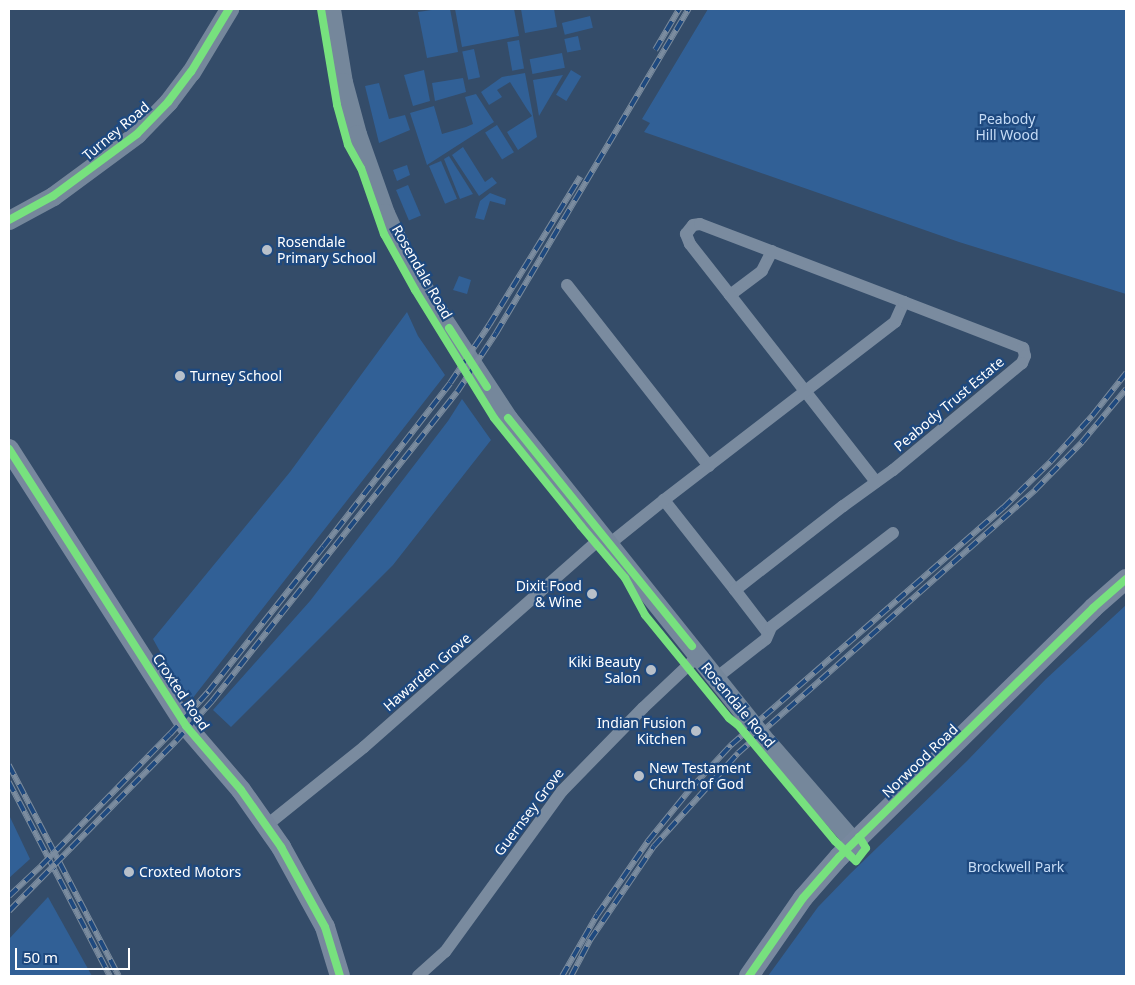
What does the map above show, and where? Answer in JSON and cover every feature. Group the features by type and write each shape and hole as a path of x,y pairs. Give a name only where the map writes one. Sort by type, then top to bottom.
{"main road":[{"name":"Croxted Road","path":"9,449 186,726 241,790 267,825 302,881 325,927 340,976"},
{"name":"Norwood Road","path":"749,976 803,898 854,842 1126,579"}],"street":[{"name":"Turney Road","path":"9,220 52,196 137,134 168,102 191,72 229,9"},
{"name":"Rosendale Road","path":"331,9 343,82 357,134 385,213 409,265 508,418 767,742 854,842"},
{"name":"Peabody Trust Estate","path":"735,590 876,482 1022,363 1025,356 1020,346 700,224 690,227 686,234 687,241 876,482"},
{"path":"730,295 762,271 772,251"},
{"path":"567,285 709,466"},
{"path":"605,541 664,500 895,322 904,302"},
{"path":"664,500 768,633"},
{"path":"716,678 766,639 771,628 894,533"},
{"name":"Hawarden Grove","path":"267,825 364,747 605,541"},
{"name":"Guernsey Grove","path":"418,976 446,952 562,791 643,708 699,655"}],"green space":[{"path":"450,9 458,52 427,58 418,12"},
{"path":"455,9 514,9 519,36 462,47"},
{"path":"521,9 554,9 557,27 525,33"},
{"name":"Peabody Hill Wood","path":"708,9 1126,9 1126,294 959,242 644,132 650,123 642,119"},
{"path":"590,16 593,28 565,35 562,23"},
{"path":"578,36 581,50 567,53 564,39"},
{"path":"519,40 524,69 512,71 507,42"},
{"path":"474,49 480,77 468,80 462,51"},
{"path":"562,53 565,68 532,74 530,59"},
{"path":"424,70 430,101 413,106 404,75"},
{"path":"571,70 581,76 566,101 556,95"},
{"path":"525,73 537,137 518,150 507,132 532,116 510,82 497,90 502,97 489,105 481,92 502,77"},
{"path":"563,75 539,116 533,80"},
{"path":"463,78 466,92 435,101 432,83"},
{"path":"379,83 389,119 405,115 410,130 379,143 365,86"},
{"path":"476,94 494,122 427,165 410,113 434,106 442,134 473,124 465,97"},
{"path":"497,125 514,152 502,160 485,132"},
{"path":"463,147 485,182 492,177 497,183 479,196 452,155"},
{"path":"449,156 473,194 460,199 444,159"},
{"path":"441,161 457,199 445,204 429,166"},
{"path":"407,165 410,175 397,181 393,170"},
{"path":"408,185 421,215 409,220 396,190"},
{"path":"490,193 506,199 505,205 490,201 484,220 475,218 480,201"},
{"path":"459,276 471,280 467,294 453,290"},
{"path":"407,312 418,336 445,375 192,699 173,675 153,639 290,472"},
{"path":"462,399 491,440 393,565 231,727 213,710 310,601 448,421"},
{"name":"Brockwell Park","path":"1126,605 1126,976 768,976 818,907 967,761 1046,679"},
{"path":"9,815 30,859 9,878"},
{"path":"48,897 92,976 9,976 9,939"}],"railway":[{"path":"655,50 679,9"},
{"path":"9,911 176,741 212,701 457,392 496,333 688,9"},
{"path":"9,896 41,866 170,734 208,692 450,383 489,325 580,177"},
{"path":"562,976 597,915 648,841 691,788 731,745 1003,508 1051,461 1092,416 1126,373"},
{"path":"571,976 590,940 654,846 738,753 1035,490 1082,442 1126,389"},
{"path":"9,765 119,976"},
{"path":"9,782 110,976"}],"cycle path":[{"path":"9,220 53,196 137,134 168,102 191,72 229,9"},
{"path":"321,9 337,105 348,145 361,168 384,234 415,290 494,418 625,578 645,615 729,718 738,725 835,841 856,861 866,848 859,837"},
{"path":"449,328 487,387"},
{"path":"508,418 692,646"},
{"path":"9,449 186,726 241,790 281,847 325,927 340,976"},
{"path":"749,976 803,898 839,857 1093,608 1126,579"}],"place":[{"name":"Rosendale Primary School","path":"267,250"},
{"name":"Turney School","path":"180,376"},
{"name":"Dixit Food & Wine","path":"592,594"},
{"name":"Kiki Beauty Salon","path":"651,670"},
{"name":"Indian Fusion Kitchen","path":"696,731"},
{"name":"New Testament Church of God","path":"639,776"},
{"name":"Croxted Motors","path":"129,872"}]}
